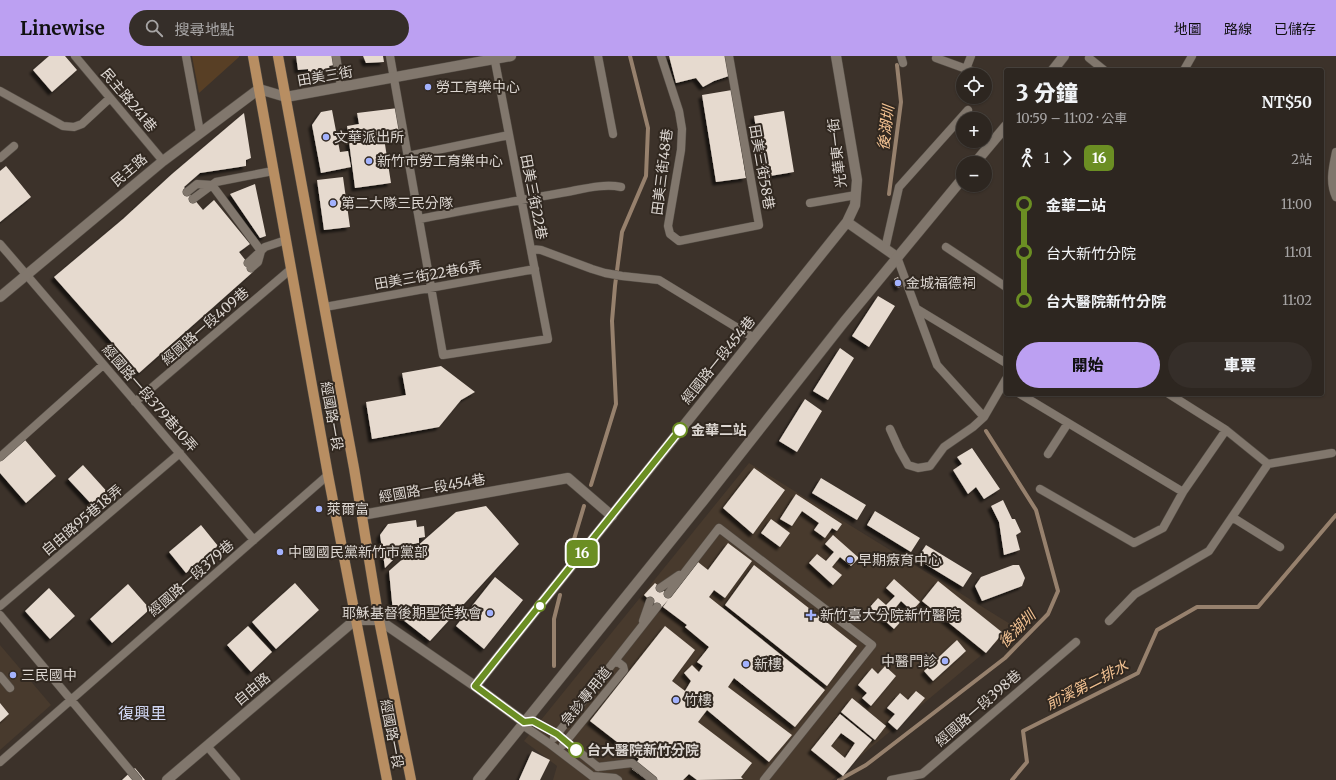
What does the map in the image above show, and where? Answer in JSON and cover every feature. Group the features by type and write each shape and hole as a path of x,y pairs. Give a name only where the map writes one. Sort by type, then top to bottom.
{"main road":[{"name":"經國路一段","path":"253,56 328,475 387,780"},
{"name":"經國路一段","path":"278,56 325,307 379,620 411,780"}],"street":[{"name":"田美三街","path":"286,97 394,78 495,57 510,56"},
{"name":"光華東一街","path":"836,56 856,180 855,205 847,222"},
{"path":"1054,68 1064,56"},
{"name":"民主路","path":"0,297 163,161 259,89"},
{"path":"259,89 286,97"},
{"path":"981,156 1004,128"},
{"path":"478,780 897,257 956,186"},
{"path":"847,222 897,257"},
{"name":"經國路一段454巷","path":"475,686 847,222"},
{"name":"經國路一段454巷","path":"362,515 568,478 612,516"},
{"path":"355,620 379,620 475,686 524,722"},
{"name":"自由路","path":"167,780 355,620"}],"lane":[{"name":"民主路241巷","path":"75,56 163,161"},
{"path":"186,56 200,132"},
{"path":"336,56 341,87"},
{"path":"390,56 431,288"},
{"path":"598,56 614,134"},
{"name":"田美三街48巷","path":"661,56 679,111 682,129 681,150 668,226 670,234 679,241"},
{"name":"田美三街58巷","path":"679,241 759,225 729,56"},
{"path":"966,68 971,56"},
{"path":"1185,68 1192,56"},
{"name":"田美三街22巷","path":"431,288 443,355 548,339 495,57"},
{"path":"936,58 963,68"},
{"path":"1089,58 1102,68"},
{"path":"0,91 62,126 74,127 82,124 110,98"},
{"path":"885,249 899,187 968,110"},
{"path":"408,156 509,135"},
{"path":"0,158 14,146"},
{"path":"1336,152 1333,190 1336,196"},
{"path":"193,199 216,182 273,171"},
{"path":"188,192 197,184 212,185 261,250"},
{"path":"419,220 522,199 599,187 621,187"},
{"path":"810,203 856,195"},
{"path":"250,266 261,250 265,247 286,240"},
{"name":"經國路一段379巷10弄","path":"0,244 254,540"},
{"path":"946,246 1004,286"},
{"path":"531,249 541,250 592,270 622,276 659,280 754,338"},
{"path":"897,257 937,365 984,417"},
{"name":"經國路一段409巷","path":"135,402 291,269"},
{"name":"田美三街22巷6弄","path":"325,307 535,269"},
{"path":"917,308 1004,362"},
{"path":"0,457 103,364"},
{"path":"890,429 908,465 918,468 930,466 944,447 984,417 1004,385"},
{"path":"1023,396 1183,492"},
{"path":"1172,396 1226,430 1268,464"},
{"path":"1048,454 1068,423"},
{"path":"1040,489 1134,543 1163,528 1183,492 1226,430"},
{"name":"自由路95巷18弄","path":"0,606 180,453"},
{"path":"1109,621 1135,594 1209,551 1268,464 1332,453"},
{"name":"經國路一段379巷","path":"0,762 328,475"},
{"path":"1232,517 1280,547"},
{"path":"668,594 719,528 872,645 764,780"},
{"path":"660,588 685,572"},
{"path":"641,627 650,600"},
{"path":"550,744 657,607"},
{"path":"0,615 138,780"},
{"name":"經國路一段398巷","path":"891,780 922,774 1076,642"},
{"name":"急診專用道","path":"559,751 624,670 623,666 618,662 613,662"},
{"path":"0,676 10,688"},
{"path":"618,780 615,778 592,778 550,744 527,728 524,722 533,721 557,734 598,767 632,763 653,780"},
{"path":"207,746 236,780"},
{"path":"592,778 598,767"}],"shaded area":[{"path":"192,56 239,56 239,57 199,93"},
{"name":"新竹臺大分院新竹醫院","path":"749,463 1015,627 832,780 553,780 557,766 524,741"},
{"name":"三民國中","path":"0,645 51,705 0,750"}],"building":[{"path":"49,56 65,56 77,70 52,92 33,70"},
{"path":"296,56 336,56 334,65 329,66 330,70 320,72 321,77 309,78 308,69 298,70"},
{"path":"363,56 383,56 384,62 366,63"},
{"path":"669,56 727,56 732,75 714,81 703,87 696,78 676,83"},
{"path":"732,90 746,178 716,182 702,95"},
{"name":"新竹市勞工育樂中心","path":"398,108 402,136 384,138 391,183 355,188 347,126 359,124 357,113"},
{"name":"文華派出所","path":"332,110 340,152 348,151 351,167 321,173 312,125 321,112"},
{"path":"784,111 794,172 764,177 754,116"},
{"path":"244,113 251,158 246,160 246,166 200,173 184,187 203,210 214,200 250,244 239,252 254,271 139,373 54,277"},
{"path":"6,166 31,197 0,222 0,171"},
{"name":"第二大隊三民分隊","path":"343,177 350,227 324,230 317,180"},
{"path":"255,184 266,236 260,238 230,194"},
{"name":"金城福德祠","path":"898,277 902,286 898,288 894,279"},
{"path":"878,296 895,306 869,347 852,336"},
{"path":"840,348 854,358 828,400 813,391"},
{"path":"441,366 475,392 461,400 439,427 372,439 366,402 406,395 402,373"},
{"path":"805,399 822,411 797,452 779,441"},
{"path":"25,440 56,476 26,503 0,473 0,461"},
{"path":"972,448 1000,489 984,499 976,487 968,494 953,470 962,464 957,457"},
{"path":"83,465 111,496 96,509 68,479"},
{"path":"754,468 785,490 753,534 723,508"},
{"path":"821,478 866,505 857,520 812,493"},
{"path":"796,494 842,524 837,531 832,528 825,538 814,530 819,523 802,511 792,526 780,519"},
{"path":"1003,500 1012,519 1015,519 1021,532 1016,535 1020,550 1004,555 999,522 991,506"},
{"path":"486,506 519,544 430,641 393,612 389,571 456,512"},
{"path":"875,511 920,538 911,552 867,525"},
{"path":"771,519 790,533 780,547 761,533"},
{"path":"416,520 417,527 424,526 425,537 419,538 419,543 408,545 385,568 380,535 388,524"},
{"path":"201,525 218,546 186,573 169,552"},
{"name":"早期療育中心","path":"833,535 859,558 851,566 840,557 832,567 842,575 833,585 809,563 817,554 826,561 834,552 825,544"},
{"name":"竹樓","path":"728,543 752,561 725,598 714,590 709,597 825,690 795,727 734,678 728,687 792,735 769,762 707,710 698,722 752,763 741,777 743,779 697,780 689,774 683,780 647,780 632,769 639,759 590,721 665,626 695,650 672,681 685,691 691,681 684,673 692,665 699,672 703,666 697,662 709,647 685,627 687,625 663,607 668,600 660,609 644,595 655,583 671,597 698,562 708,570"},
{"path":"926,545 972,573 963,587 917,559"},
{"path":"754,565 857,646 827,686 725,605"},
{"path":"1013,565 1019,565 1025,578 1022,586 982,601 975,586 981,577"},
{"name":"耶穌基督後期聖徒教會","path":"495,577 523,600 484,649 456,626"},
{"path":"894,579 920,602 912,611 901,601 893,611 903,619 894,629 870,607 878,598 886,605 895,596 886,588"},
{"path":"938,581 1003,633 986,653 922,601"},
{"path":"295,583 319,610 276,649 252,622"},
{"path":"128,584 150,609 112,643 90,619"},
{"path":"49,588 75,616 50,639 25,611"},
{"path":"248,626 272,652 251,672 227,645"},
{"path":"957,640 966,651 933,681 924,671"},
{"path":"885,666 896,676 871,706 862,698 867,693 858,685 872,668 878,674"},
{"path":"916,691 925,698 897,730 888,722 895,714 887,708 900,693 908,700"},
{"path":"852,698 886,726 875,740 841,712"},
{"path":"0,703 9,714 0,722"},
{"path":"840,714 872,740 843,776 811,750","holes":["841,733 855,743 845,758 831,746"]},
{"path":"532,751 550,760 540,780 519,780"},
{"path":"135,768 145,780 122,780"}],"waterway":[{"path":"591,485 616,404 612,321 622,232 646,176 648,128 630,56"},
{"name":"後湖圳","path":"889,194 901,102 897,65"},
{"name":"後湖圳","path":"839,780 866,765 1005,658 1048,614 1058,591 1036,510 986,431"},
{"path":"569,556 584,506"},
{"name":"前溪第二排水","path":"1012,780 1027,762 1023,731 1138,673 1157,630 1197,607 1258,607 1336,515"},
{"path":"554,666 554,619 560,595"}],"bus line":[{"name":"16","path":"576,750 557,734 533,721 524,722 475,686 680,430"}],"place":[{"name":"勞工育樂中心","path":"428,87"},
{"name":"文華派出所","path":"326,137"},
{"name":"新竹市勞工育樂中心","path":"369,161"},
{"name":"第二大隊三民分隊","path":"333,203"},
{"name":"金城福德祠","path":"898,283"},
{"name":"金華二站","path":"680,430"},
{"name":"萊爾富","path":"319,509"},
{"name":"中國國民黨新竹市黨部","path":"280,552"},
{"name":"早期療育中心","path":"850,560"},
{"name":"耶穌基督後期聖徒教會","path":"490,613"},
{"name":"新竹臺大分院新竹醫院","path":"811,615"},
{"name":"中醫門診","path":"945,661"},
{"name":"新樓","path":"746,664"},
{"name":"三民國中","path":"13,675"},
{"name":"竹樓","path":"676,700"},
{"name":"台大醫院新竹分院","path":"576,750"}],"district":[{"name":"復興里","path":"142,713"}]}
